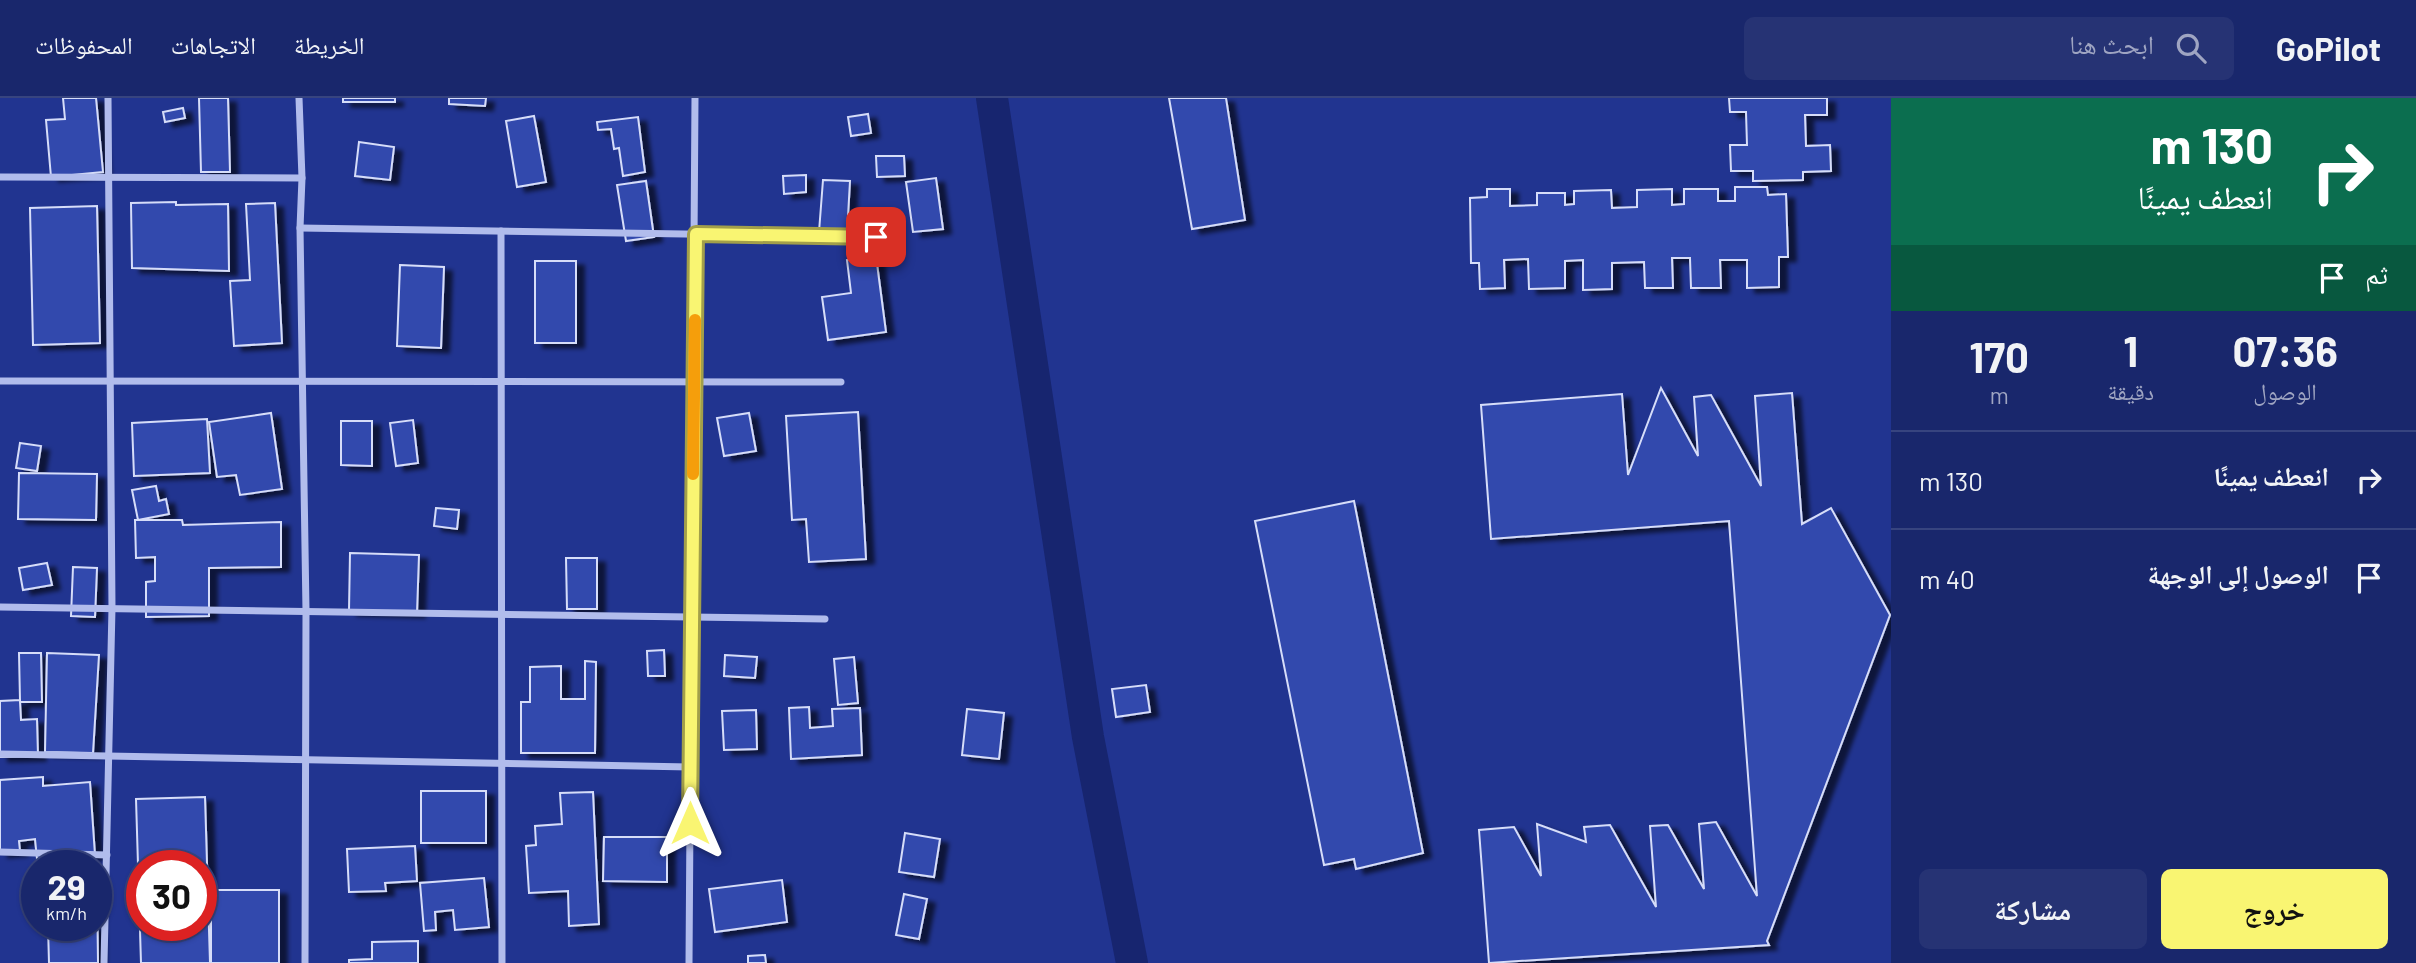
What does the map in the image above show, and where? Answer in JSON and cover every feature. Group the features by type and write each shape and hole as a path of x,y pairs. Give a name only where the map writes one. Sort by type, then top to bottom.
{"street":[{"path":"107,850 113,608 111,177 108,98"},
{"path":"299,98 306,611 305,963"},
{"path":"689,963 695,98"},
{"path":"0,177 302,178"},
{"path":"300,228 876,237"},
{"path":"500,231 502,963"},
{"path":"0,381 841,382"},
{"path":"0,607 825,619"},
{"path":"0,754 690,767"},
{"path":"0,852 21,853"},
{"path":"104,963 105,941"}],"building":[{"path":"63,98 96,98 103,172 51,177 46,120 65,119"},
{"path":"199,98 228,98 230,172 201,172"},
{"path":"343,98 395,98 395,102 343,102"},
{"path":"449,98 486,98 485,106 449,104"},
{"path":"1169,98 1226,98 1245,220 1192,229"},
{"path":"1729,98 1827,98 1827,115 1805,115 1806,146 1830,145 1831,171 1803,172 1803,180 1753,181 1753,171 1731,171 1730,145 1747,145 1746,112 1730,112"},
{"path":"183,108 185,118 165,122 163,112"},
{"path":"868,114 871,133 851,136 848,117"},
{"path":"534,116 546,182 517,187 506,121"},
{"path":"638,117 645,172 623,176 619,148 614,149 611,129 598,130 597,122"},
{"path":"359,142 394,147 390,180 355,176"},
{"path":"876,156 904,156 905,176 877,177"},
{"path":"806,175 806,192 784,194 783,176"},
{"path":"936,178 943,229 913,232 906,182"},
{"path":"823,180 850,181 847,234 819,232"},
{"path":"646,181 654,237 626,241 617,185"},
{"path":"1735,187 1767,187 1768,195 1786,194 1788,257 1779,257 1779,287 1747,288 1747,260 1720,260 1721,288 1691,288 1690,258 1672,258 1673,288 1645,288 1644,262 1612,263 1612,289 1583,290 1583,260 1565,261 1565,288 1529,289 1528,259 1504,260 1505,288 1480,289 1479,263 1471,263 1470,198 1487,197 1487,189 1510,189 1510,206 1537,205 1537,193 1565,193 1565,205 1574,204 1574,191 1611,190 1612,208 1637,207 1637,190 1672,189 1672,205 1684,204 1684,189 1718,189 1718,201 1735,201"},
{"path":"176,202 176,205 228,204 229,271 132,268 131,203"},
{"path":"275,203 282,343 234,346 230,281 250,280 246,204"},
{"path":"97,206 100,343 33,345 30,208"},
{"path":"876,256 886,332 828,340 822,297 851,293 847,260"},
{"path":"535,261 576,261 576,343 535,343"},
{"path":"400,265 444,267 441,348 397,346"},
{"path":"1661,388 1698,456 1694,397 1711,395 1761,486 1755,396 1792,393 1802,524 1831,508 1890,615 1767,941 1769,945 1489,963 1479,830 1514,827 1541,876 1537,824 1586,842 1584,827 1610,825 1656,907 1650,826 1668,825 1704,889 1699,824 1716,822 1757,896 1729,521 1491,539 1481,405 1622,394 1628,475"},
{"path":"858,412 866,559 809,562 806,519 792,520 786,416"},
{"path":"271,413 282,489 240,495 236,475 217,477 209,422"},
{"path":"749,413 756,451 724,456 717,418"},
{"path":"207,419 210,473 134,476 132,423"},
{"path":"413,420 418,463 396,466 390,423"},
{"path":"341,421 372,421 372,466 341,465"},
{"path":"20,443 41,446 37,471 16,468"},
{"path":"19,473 97,474 96,520 18,519"},
{"path":"156,486 159,501 166,499 169,514 138,520 132,490"},
{"path":"1354,501 1423,853 1356,869 1354,859 1324,865 1255,521"},
{"path":"436,508 459,510 457,529 434,526"},
{"path":"135,520 182,520 183,525 281,522 281,567 209,568 209,616 146,617 146,582 155,581 155,557 136,558"},
{"path":"350,553 419,555 417,613 349,611"},
{"path":"566,558 597,558 597,609 567,609"},
{"path":"47,563 52,585 23,590 19,568"},
{"path":"73,567 97,568 95,617 71,616"},
{"path":"664,650 665,676 648,676 647,651"},
{"path":"19,653 41,653 42,702 20,702 21,720 37,719 38,756 0,757 0,701 20,700"},
{"path":"47,653 99,655 93,753 45,752"},
{"path":"725,655 757,657 755,678 724,676"},
{"path":"854,657 858,703 838,705 834,659"},
{"path":"585,661 596,662 595,753 521,753 521,702 530,702 530,667 561,666 561,699 585,699"},
{"path":"1146,685 1150,712 1116,717 1112,689"},
{"path":"809,707 810,728 833,726 832,709 860,708 862,755 791,759 789,708"},
{"path":"967,709 1004,713 999,759 962,755"},
{"path":"756,710 757,749 724,750 722,711"},
{"path":"43,777 43,786 90,782 95,850 36,850 35,839 19,841 20,851 0,853 0,780"},
{"path":"421,791 486,791 486,843 421,843"},
{"path":"593,792 599,924 569,926 568,891 529,893 526,846 536,845 535,826 562,824 560,793"},
{"path":"205,797 207,850 138,850 136,799"},
{"path":"905,833 940,839 934,877 899,872"},
{"path":"604,837 667,837 667,882 603,881"},
{"path":"415,846 417,881 385,883 386,891 349,892 347,849"},
{"path":"484,878 489,927 455,930 453,910 435,912 436,930 424,931 420,883"},
{"path":"782,880 787,922 715,932 709,889"},
{"path":"217,890 279,890 279,963 211,963 211,941 217,941"},
{"path":"904,894 927,899 919,939 896,935"},
{"path":"48,941 98,941 98,963 49,963"},
{"path":"140,941 209,941 210,963 141,963"},
{"path":"418,941 418,963 349,963 349,960 372,959 372,942"},
{"path":"765,955 766,963 748,963 748,956"}],"waterway":[{"path":"992,98 1088,737 1132,963"}],"slow traffic":[{"path":"693,474 695,320"}],"route":[{"path":"690,823 696,234 876,237"}]}
